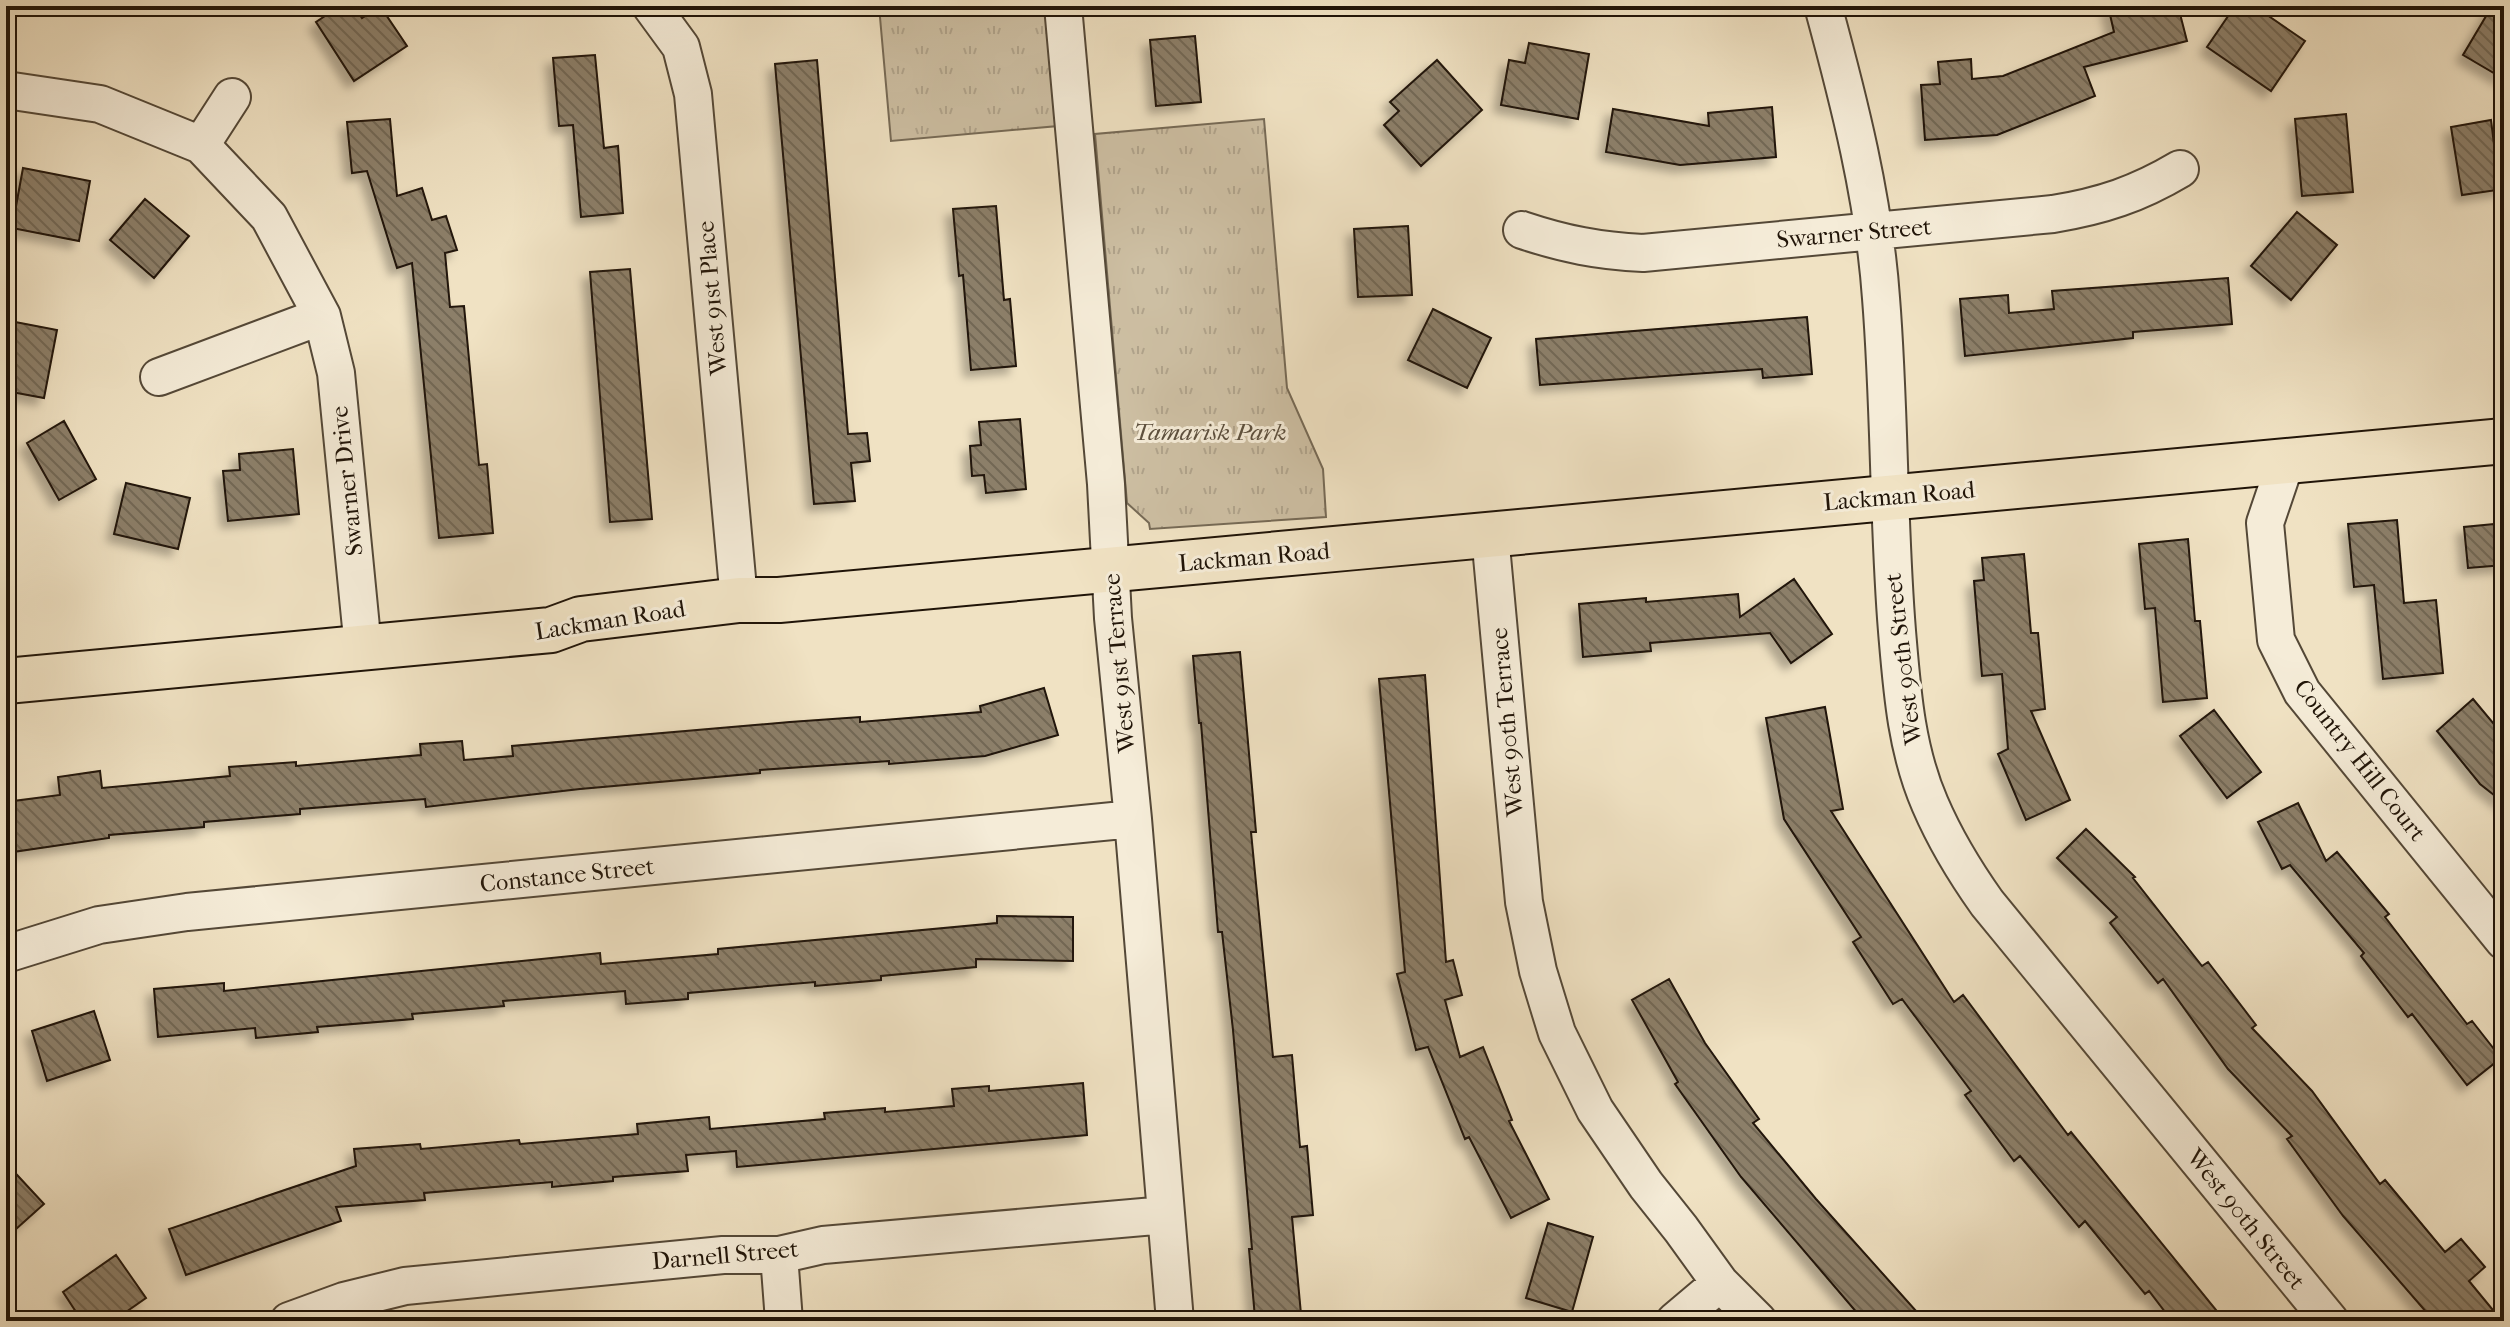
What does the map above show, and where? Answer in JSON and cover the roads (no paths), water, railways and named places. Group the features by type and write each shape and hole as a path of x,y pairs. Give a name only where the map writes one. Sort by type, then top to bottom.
{"main road":[{"name":"Lackman Road","path":"6,681 551,630 581,619 739,600 779,600 2285,464 2504,441"}],"street":[{"name":"West 91st Place","path":"651,6 681,47 693,94 739,600"},
{"name":"West 91st Terrace","path":"1063,6 1175,1321"},
{"name":"West 90th Street","path":"1823,6 1852,113 1873,231 1886,360 1889,498 1903,696 1909,739 1929,802 1960,864 1987,903 2330,1321"},
{"name":"Swarner Drive","path":"6,90 100,104 201,145 269,217 322,316 336,373 363,648"},
{"path":"201,145 232,97"},
{"name":"Swarner Street","path":"1522,230 1599,251 1643,253 2092,208 2143,190 2180,169"},
{"path":"159,377 322,316"},
{"name":"Country Hill Court","path":"2285,464 2265,523 2276,640 2302,692 2504,941"},
{"name":"West 90th Terrace","path":"1490,535 1524,902 1538,971 1557,1033 1595,1110 1646,1185 1720,1283 1758,1321"},
{"name":"Constance Street","path":"6,954 99,925 187,912 1133,819"},
{"name":"Darnell Street","path":"289,1321 344,1301 405,1286 723,1255 779,1255 823,1245 1166,1215"},
{"path":"779,1255 784,1321"},
{"path":"1675,1321 1720,1283"}],"park label":[{"name":"Tamarisk Park","path":"1210,432"}]}
